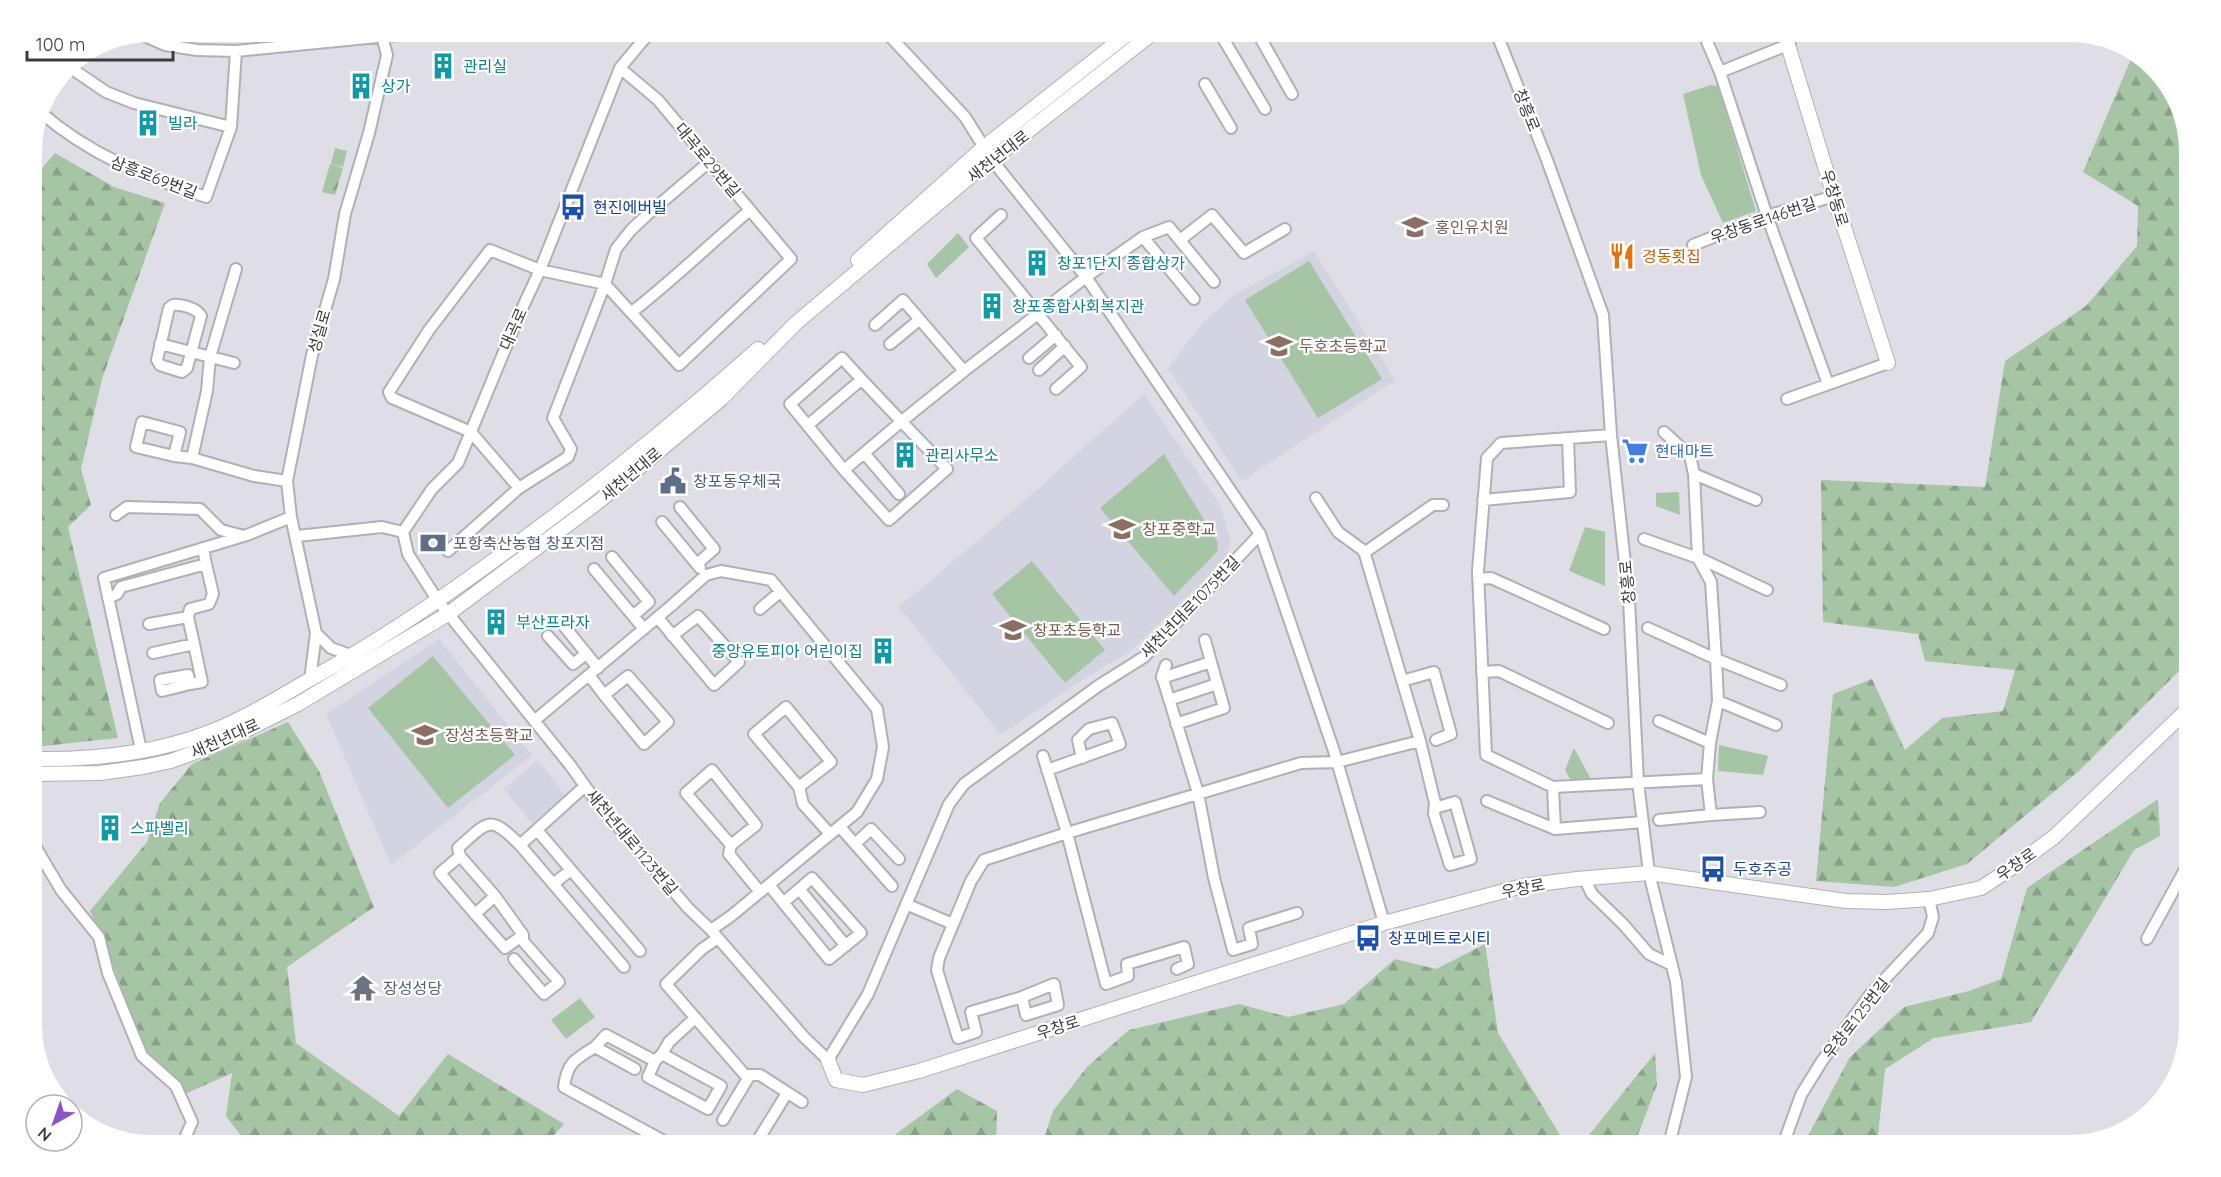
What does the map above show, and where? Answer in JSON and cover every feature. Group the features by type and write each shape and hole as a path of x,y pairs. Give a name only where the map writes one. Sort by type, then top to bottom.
{"main road":[{"name":"새천년대로","path":"42,774 100,773 171,761 220,743 298,704 641,451 733,372 983,148 1117,42"},
{"name":"새천년대로","path":"42,759 103,757 165,746 211,732 310,680 357,662 448,614 598,502 721,399 796,323 992,160 1141,42"},
{"name":"우창동로","path":"1788,42 1834,196 1888,363"},
{"name":"우창로","path":"828,1060 836,1080 863,1085 899,1076 1384,923 1523,886 1649,873 1846,902 1929,899 1981,888 2054,837 2179,718"}],"street":[{"path":"158,42 197,50 236,51 316,42"},
{"path":"283,42 284,46"},
{"name":"성실로","path":"310,680 316,633 297,536 291,517 287,481 312,355 334,279 345,214 369,133 387,55 383,42"},
{"name":"대곡로","path":"403,532 432,489 458,463 540,270 620,68 642,42"},
{"path":"895,42 965,117 992,160 1086,277 1260,534 1337,762 1384,923"},
{"path":"1225,42 1265,109"},
{"path":"1263,42 1292,94"},
{"name":"창흥로","path":"1500,42 1547,159 1604,315 1611,435 1629,600 1638,783 1649,873 1676,982 1686,1077 1672,1135"},
{"path":"1707,42 1720,72 1767,216 1828,384"},
{"path":"1720,72 1779,42"},
{"name":"삼흥로69번길","path":"47,118 64,133 106,158 156,180 206,197 231,127 236,51"},
{"name":"대곡로29번길","path":"620,68 658,100 790,259 679,365 632,312"},
{"path":"76,72 106,92 134,103 231,127"},
{"path":"1205,84 1232,128"},
{"path":"448,551 519,488 568,457 571,449 553,418 605,284 616,249 631,230 709,162"},
{"name":"우창동로146번길","path":"1693,245 1767,216 1834,196"},
{"path":"519,488 471,432 392,398 389,392 429,330 490,249 540,270 605,284 632,312 750,210"},
{"path":"1180,240 1212,214 1244,253 1285,230"},
{"path":"1001,215 976,238 1081,367 1056,389"},
{"path":"844,470 964,371 1086,277 1143,237 1169,227 1214,282"},
{"path":"1143,237 1194,299"},
{"path":"192,458 207,391 210,357 236,268"},
{"path":"874,325 903,300 964,371"},
{"path":"177,305 197,311 201,316 187,368 182,372 158,363 160,344 169,308 177,305"},
{"path":"890,344 919,320"},
{"path":"1029,358 1056,335"},
{"path":"160,344 234,363"},
{"path":"1039,370 1065,346"},
{"path":"842,358 861,380 947,469 889,520 790,404 842,358"},
{"path":"1787,399 1888,363"},
{"path":"808,425 861,380"},
{"path":"1664,432 1690,456 1694,474 1698,558 1711,582 1718,700 1710,743 1707,779 1711,815"},
{"path":"1611,435 1501,443 1487,458 1478,579 1486,755 1553,787 1707,779"},
{"path":"1483,500 1570,492 1568,439"},
{"path":"864,453 899,494"},
{"path":"174,456 192,458 254,476 287,481"},
{"path":"1694,474 1756,500"},
{"path":"1316,498 1338,532 1364,553 1420,741 1435,803 1434,814 1450,865 1471,859 1455,802 1435,808"},
{"path":"1364,553 1433,505 1443,505"},
{"path":"116,515 127,507 200,509 221,530 244,536"},
{"path":"680,507 714,549 697,564"},
{"path":"141,750 104,578 244,536 291,517"},
{"path":"662,522 706,575"},
{"path":"297,536 382,527 403,532 408,554 448,614"},
{"name":"새천년대로1075번길","path":"828,1060 868,993 908,905 949,804 964,784 1098,686 1144,657 1260,534"},
{"path":"1644,539 1698,558 1767,590"},
{"path":"190,684 202,682 188,617 190,609 209,604 213,594 203,548"},
{"path":"612,557 649,602 633,616"},
{"path":"108,598 117,594 121,587 206,564"},
{"path":"594,569 644,629"},
{"path":"534,721 706,575 721,571 771,580 877,709 883,747 877,779 857,812 765,888 714,934 702,950 666,984 745,1075 760,1076 802,1102"},
{"path":"1478,579 1491,578 1604,629"},
{"path":"760,609 780,592"},
{"name":"새천년대로1123번길","path":"448,614 585,786 688,908 714,934 804,1037 828,1060"},
{"path":"657,618 672,636 714,685 740,662 698,616 672,636"},
{"path":"149,624 188,617"},
{"path":"564,626 586,654 604,694 644,744 668,722 628,676 604,694"},
{"path":"1648,628 1781,686"},
{"path":"316,633 331,648 357,662"},
{"path":"548,636 573,664 586,654"},
{"path":"1176,724 1224,708 1205,640"},
{"path":"153,653 194,644"},
{"path":"1162,678 1211,662"},
{"path":"1166,665 1162,678 1198,793 1214,878 1233,950 1252,944 1249,928 1297,913"},
{"path":"1482,672 1499,671 1608,723"},
{"path":"1402,681 1434,672 1451,734 1436,740"},
{"path":"1169,700 1217,684"},
{"path":"1718,700 1776,725"},
{"path":"799,787 831,762 786,707 754,734 799,787 803,804 830,834"},
{"path":"1659,721 1710,743"},
{"path":"1022,997 970,1012 976,1032 958,1038 937,970 939,958 971,880 984,860 1301,763 1337,762 1420,741"},
{"path":"1043,756 1067,833 1107,984 1128,976 1126,964 1184,947 1188,964 1177,969"},
{"path":"1047,770 1082,758"},
{"path":"731,845 686,793 712,770 756,825 731,845 729,854 783,903 829,960 861,933 812,878 783,903"},
{"path":"520,845 585,786"},
{"path":"1553,787 1555,829"},
{"path":"1487,801 1555,829 1643,822"},
{"path":"1659,820 1760,812"},
{"path":"514,959 544,994 559,982 523,941 523,935 495,896 460,856 458,848 489,824 500,826 520,845 624,967"},
{"path":"840,827 892,886"},
{"path":"855,844 871,829 899,859"},
{"path":"537,830 640,951"},
{"path":"460,856 440,873 504,948 523,935"},
{"path":"42,858 61,890 99,937 108,973 142,1056 176,1086 192,1122 187,1135"},
{"path":"553,884 571,870"},
{"path":"1584,878 1593,894 1649,954 1672,965"},
{"path":"2147,939 2179,880"},
{"path":"800,890 846,945"},
{"path":"475,914 495,896"},
{"name":"우창로125번길","path":"1788,1135 1801,1095 1822,1061 1869,996 1928,933 1933,917 1929,899"},
{"path":"908,905 953,924"},
{"path":"651,1135 564,1087 566,1071 606,1035 658,1057 722,1086 708,1108 648,1077 658,1057 669,1042 695,1018"},
{"path":"595,1047 635,1069"},
{"path":"723,1120 750,1075"},
{"path":"762,1135 787,1093"}],"shaded area":[{"name":"두호초등학교","path":"1314,251 1395,380 1242,481 1168,368 1202,324 1232,296"},
{"path":"1144,394 1220,505 1231,542 1225,560 1129,652 1076,684 1001,735 899,607 1006,517"},
{"name":"장성초등학교","path":"439,639 532,755 391,865 326,714"},
{"path":"538,760 565,795 532,823 504,789"}],"green space":[{"path":"2130,60 2152,79 2168,103 2179,144 2179,671 2079,771 1967,864 1894,887 1816,881 1833,694 1872,679 1905,750 1942,718 2003,711 2015,670 1925,661 1918,634 1823,622 1821,480 1985,487 2005,361 2086,306 2137,246 2138,206 2083,172"},
{"path":"1711,85 1718,86 1756,211 1723,223 1701,175 1683,94"},
{"path":"335,148 347,151 343,167 331,164"},
{"path":"55,153 114,187 165,203 102,379 81,469 91,505 68,527 118,738 42,746 42,168"},
{"path":"330,164 343,168 335,195 322,192"},
{"path":"958,233 969,247 936,278 927,264"},
{"path":"1309,261 1382,379 1318,418 1245,300"},
{"path":"1164,454 1218,543 1217,552 1174,596 1100,508"},
{"path":"1679,492 1680,515 1656,506 1656,493"},
{"path":"1585,527 1605,532 1605,586 1569,571"},
{"path":"1032,561 1105,650 1065,683 992,594"},
{"path":"433,656 515,755 448,808 368,708"},
{"path":"288,722 319,771 374,907 287,967 296,1043 399,1116 448,1054 564,1124 554,1135 240,1135 226,1116 232,1073 185,1094 144,1047 90,911 147,842 160,803 192,764"},
{"path":"1719,745 1768,756 1763,775 1718,771"},
{"path":"1574,748 1592,781 1571,781 1565,770"},
{"path":"2158,799 2160,836 2134,850 2031,1022 1934,1038 1885,1069 1878,1135 1808,1135 1850,1057 1904,1007 1969,991 2001,979 2027,888"},
{"path":"1485,944 1498,1033 1560,1135 1045,1135 1053,1111 1087,1067 1129,1030 1239,1004 1288,1017 1344,1004 1395,959 1436,969"},
{"path":"580,998 595,1017 566,1039 551,1020"},
{"path":"1655,1053 1657,1085 1638,1135 1589,1135"},
{"path":"957,1089 997,1111 996,1135 895,1135"}],"place":[{"name":"관리실","path":"443,66"},
{"name":"상가","path":"361,86"},
{"name":"빌라","path":"148,123"},
{"name":"현진에버빌","path":"573,207"},
{"name":"홍인유치원","path":"1415,227"},
{"name":"경동횟집","path":"1622,256"},
{"name":"창포1단지 종합상가","path":"1037,263"},
{"name":"창포종합사회복지관","path":"992,306"},
{"name":"두호초등학교","path":"1279,346"},
{"name":"현대마트","path":"1635,451"},
{"name":"관리사무소","path":"905,455"},
{"name":"창포동우체국","path":"673,481"},
{"name":"창포중학교","path":"1122,529"},
{"name":"포항축산농협 창포지점","path":"433,543"},
{"name":"부산프라자","path":"496,622"},
{"name":"창포초등학교","path":"1013,630"},
{"name":"중앙유토피아 어린이집","path":"883,651"},
{"name":"장성초등학교","path":"425,735"},
{"name":"스파벨리","path":"110,828"},
{"name":"두호주공","path":"1713,869"},
{"name":"창포메트로시티","path":"1368,938"},
{"name":"장성성당","path":"363,988"}]}
